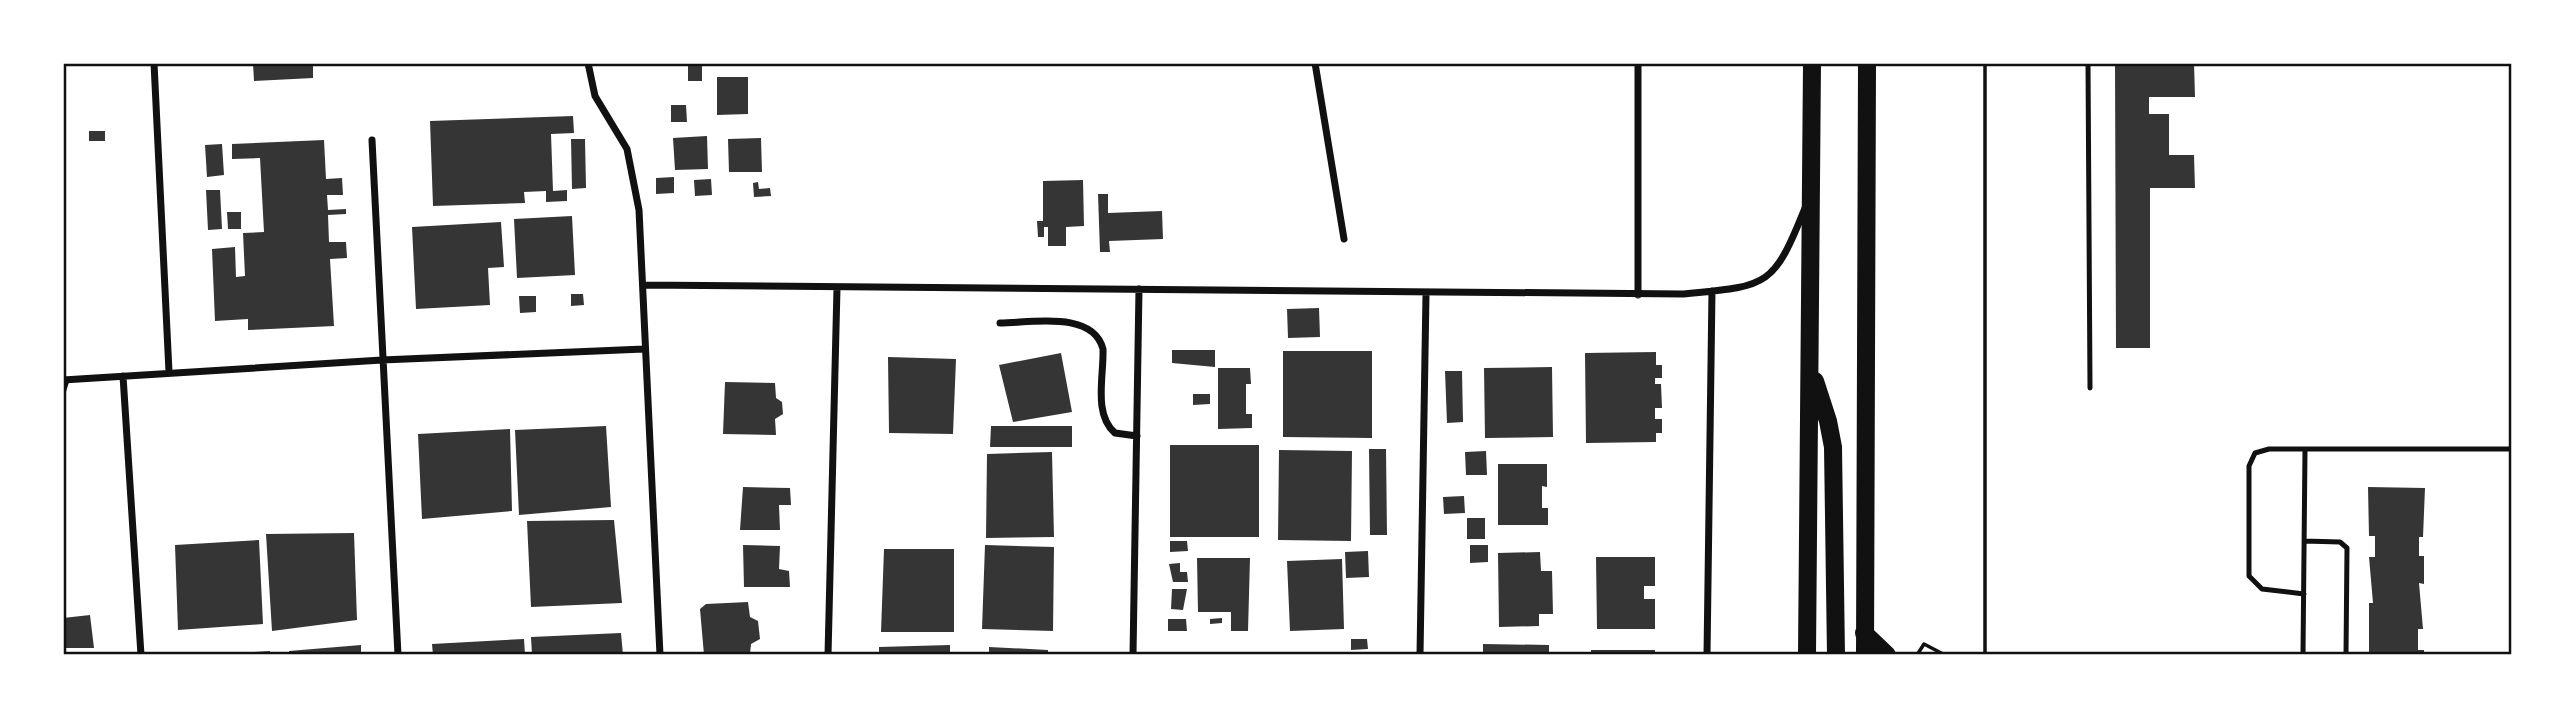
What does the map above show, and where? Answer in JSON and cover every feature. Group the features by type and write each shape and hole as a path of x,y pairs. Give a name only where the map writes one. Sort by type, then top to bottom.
{"main road":[{"path":"1807,655 1812,63"},
{"path":"1865,655 1867,63"},
{"path":"1811,372 1825,408 1833,447 1836,655"},
{"path":"1864,633 1887,655"}],"street":[{"path":"154,63 169,372"},
{"path":"588,63 590,83 627,149 635,180 643,285 660,655"},
{"path":"1315,63 1344,239"},
{"path":"1638,63 1638,295"},
{"path":"372,140 398,655"},
{"path":"643,285 1426,294 1638,295 1712,291 1755,284 1772,274 1784,259 1812,192"},
{"path":"828,655 837,288"},
{"path":"1133,655 1139,289"},
{"path":"1707,655 1712,291"},
{"path":"1420,655 1426,294"},
{"path":"1000,323 1073,324 1090,328 1097,334 1103,349 1102,409 1105,422 1115,433 1137,436"},
{"path":"65,380 382,360 644,349"},
{"path":"123,376 141,655"}],"lane":[{"path":"2088,63 2090,388"},
{"path":"63,393 65,380"},
{"path":"2304,593 2262,589 2254,584 2248,567 2249,466 2255,453 2262,449 2512,449"},
{"path":"2303,655 2305,449"},
{"path":"2304,541 2340,542 2347,548 2346,655"}],"path":[{"path":"1985,63 1985,655"},
{"path":"1917,655 1924,644 1945,655"}],"building":[{"path":"253,63 313,63 313,78 254,81"},
{"path":"2115,63 2194,63 2195,97 2149,97 2149,114 2169,114 2169,155 2194,155 2195,188 2150,188 2150,348 2116,348"},
{"path":"688,64 702,64 702,81 688,81"},
{"path":"717,77 748,77 748,114 717,115"},
{"path":"671,105 686,105 687,122 671,122"},
{"path":"573,116 574,133 551,134 553,191 567,190 567,201 546,202 546,191 524,192 525,203 433,206 430,121"},
{"path":"89,131 105,131 105,141 89,141"},
{"path":"707,136 708,169 675,170 673,138"},
{"path":"761,138 762,172 729,172 728,139"},
{"path":"571,139 585,139 586,188 572,189"},
{"path":"324,140 326,179 342,178 343,195 327,195 328,210 346,209 346,214 328,215 329,242 346,242 347,258 330,259 334,326 248,330 248,319 215,321 212,249 235,247 236,277 245,276 243,233 264,232 260,158 232,159 232,144"},
{"path":"222,144 224,175 207,177 205,145"},
{"path":"674,177 674,193 656,194 656,178"},
{"path":"711,179 712,195 695,196 694,180"},
{"path":"1083,180 1084,226 1066,227 1066,246 1048,246 1048,227 1044,227 1044,237 1038,237 1037,221 1043,221 1043,181"},
{"path":"758,182 759,189 770,188 771,196 754,197 753,183"},
{"path":"206,190 220,190 222,229 208,230"},
{"path":"1098,194 1108,194 1108,213 1162,211 1163,239 1109,241 1110,252 1100,252"},
{"path":"227,212 241,212 241,229 228,229"},
{"path":"572,216 575,275 517,278 514,219"},
{"path":"501,222 504,267 488,268 490,305 416,309 412,227"},
{"path":"571,294 583,294 584,305 571,306"},
{"path":"519,296 536,296 536,312 520,313"},
{"path":"1319,308 1320,337 1288,338 1287,309"},
{"path":"1172,350 1215,350 1215,367 1172,363"},
{"path":"1283,351 1372,351 1372,438 1283,437"},
{"path":"1656,352 1656,365 1662,365 1662,378 1655,378 1655,384 1661,384 1662,408 1655,408 1655,419 1662,419 1662,433 1656,433 1656,442 1586,443 1585,353"},
{"path":"1061,353 1072,412 1013,422 999,365"},
{"path":"888,357 956,359 953,434 889,433"},
{"path":"1552,367 1553,437 1485,438 1484,368"},
{"path":"1218,368 1250,368 1251,384 1246,384 1246,414 1252,414 1252,428 1218,429"},
{"path":"1445,371 1462,371 1463,422 1447,423"},
{"path":"725,382 775,383 776,398 782,402 783,414 775,419 776,435 723,434"},
{"path":"1193,394 1210,394 1210,404 1193,405"},
{"path":"606,426 611,507 519,515 515,430"},
{"path":"991,426 1072,426 1072,447 990,447"},
{"path":"510,429 512,511 422,519 418,434"},
{"path":"1170,445 1259,445 1259,537 1170,537"},
{"path":"1369,449 1386,449 1387,535 1370,535"},
{"path":"1279,450 1352,451 1351,541 1278,540"},
{"path":"1486,451 1487,475 1466,475 1465,452"},
{"path":"1052,452 1054,537 986,538 987,454"},
{"path":"1498,464 1547,464 1547,487 1542,486 1542,508 1548,508 1548,525 1498,525"},
{"path":"743,487 790,488 791,505 779,505 780,530 740,530"},
{"path":"2368,487 2425,488 2423,537 2419,537 2419,556 2424,556 2424,584 2419,583 2423,629 2418,629 2418,650 2424,650 2424,655 2369,652 2369,603 2373,603 2369,557 2375,557 2375,536 2369,536"},
{"path":"1464,496 1465,513 1444,514 1443,497"},
{"path":"1467,518 1485,518 1485,539 1467,539"},
{"path":"614,520 622,603 531,607 527,521"},
{"path":"354,533 357,620 272,631 266,534"},
{"path":"259,540 263,624 178,630 175,545"},
{"path":"1170,541 1187,541 1188,551 1170,552"},
{"path":"743,545 780,546 779,569 789,571 790,587 744,587"},
{"path":"985,545 1054,547 1053,631 982,629"},
{"path":"1470,545 1488,545 1488,562 1470,563"},
{"path":"884,549 954,549 954,632 881,632"},
{"path":"1368,551 1369,577 1346,578 1345,552"},
{"path":"1540,552 1541,571 1552,571 1553,614 1539,614 1539,626 1499,627 1498,553"},
{"path":"1596,557 1655,557 1655,586 1644,586 1644,599 1655,599 1655,629 1597,629"},
{"path":"1197,558 1250,558 1248,631 1231,631 1231,612 1198,612"},
{"path":"1342,559 1344,629 1290,631 1287,561"},
{"path":"1180,563 1180,572 1187,572 1188,582 1173,582 1169,564"},
{"path":"1172,589 1187,589 1183,610 1171,609"},
{"path":"748,602 750,617 758,621 760,639 751,644 750,654 704,655 700,609 706,604"},
{"path":"90,615 94,648 63,648 63,618"},
{"path":"1222,618 1222,623 1210,624 1210,619"},
{"path":"1168,619 1186,619 1187,631 1168,631"},
{"path":"621,633 623,655 532,655 531,637"},
{"path":"524,639 525,655 433,655 432,644"},
{"path":"1351,639 1367,639 1368,649 1351,650"},
{"path":"1483,644 1549,645 1549,655 1483,655"},
{"path":"361,645 361,655 289,655 289,651"},
{"path":"950,645 950,655 879,655 879,647"},
{"path":"989,647 1048,650 1048,655 989,655"},
{"path":"1591,650 1655,650 1655,655 1591,655"},
{"path":"270,651 270,655 240,655 240,653"}]}
